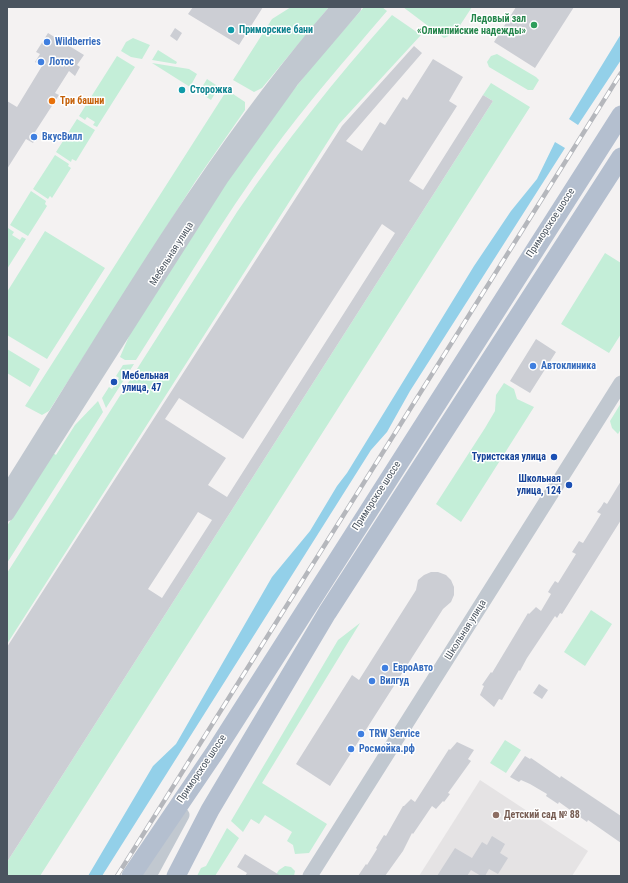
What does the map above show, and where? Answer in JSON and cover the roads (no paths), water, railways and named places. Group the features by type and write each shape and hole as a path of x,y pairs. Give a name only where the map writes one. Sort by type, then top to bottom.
{"main road":[{"name":"Приморское шоссе","path":"131,876 215,752 621,115"},
{"name":"Приморское шоссе","path":"176,876 210,810 327,614 621,157"}],"street":[{"name":"Мебельная улица","path":"7,493 208,176 259,104 339,7"},
{"name":"Мебельная улица","path":"7,514 222,177 282,93 354,7"},
{"name":"Школьная улица","path":"310,876 621,384"},
{"path":"149,876 215,752"}],"water":[{"path":"621,34 621,60 578,125 569,119"},
{"path":"555,142 565,148 410,391 387,432 371,450 102,876 88,876 153,766 176,744 272,577 310,531 474,266 511,211 537,179"}],"railway":[{"path":"117,876 621,73"}],"place":[{"name":"Ледовый зал «Олимпийские надежды»","path":"534,25"},
{"name":"Приморские бани","path":"231,30"},
{"name":"Wildberries","path":"47,42"},
{"name":"Лотос","path":"41,62"},
{"name":"Сторожка","path":"182,90"},
{"name":"Три башни","path":"52,101"},
{"name":"ВкусВилл","path":"34,137"},
{"name":"Автоклиника","path":"533,366"},
{"name":"Мебельная улица, 47","path":"114,382"},
{"name":"Туристская улица","path":"554,457"},
{"name":"Школьная улица, 124","path":"569,485"},
{"name":"ЕвроАвто","path":"385,668"},
{"name":"Вилгуд","path":"372,681"},
{"name":"TRW Service","path":"361,734"},
{"name":"Росмойка.рф","path":"351,749"},
{"name":"Детский сад № 88","path":"496,815"}]}
